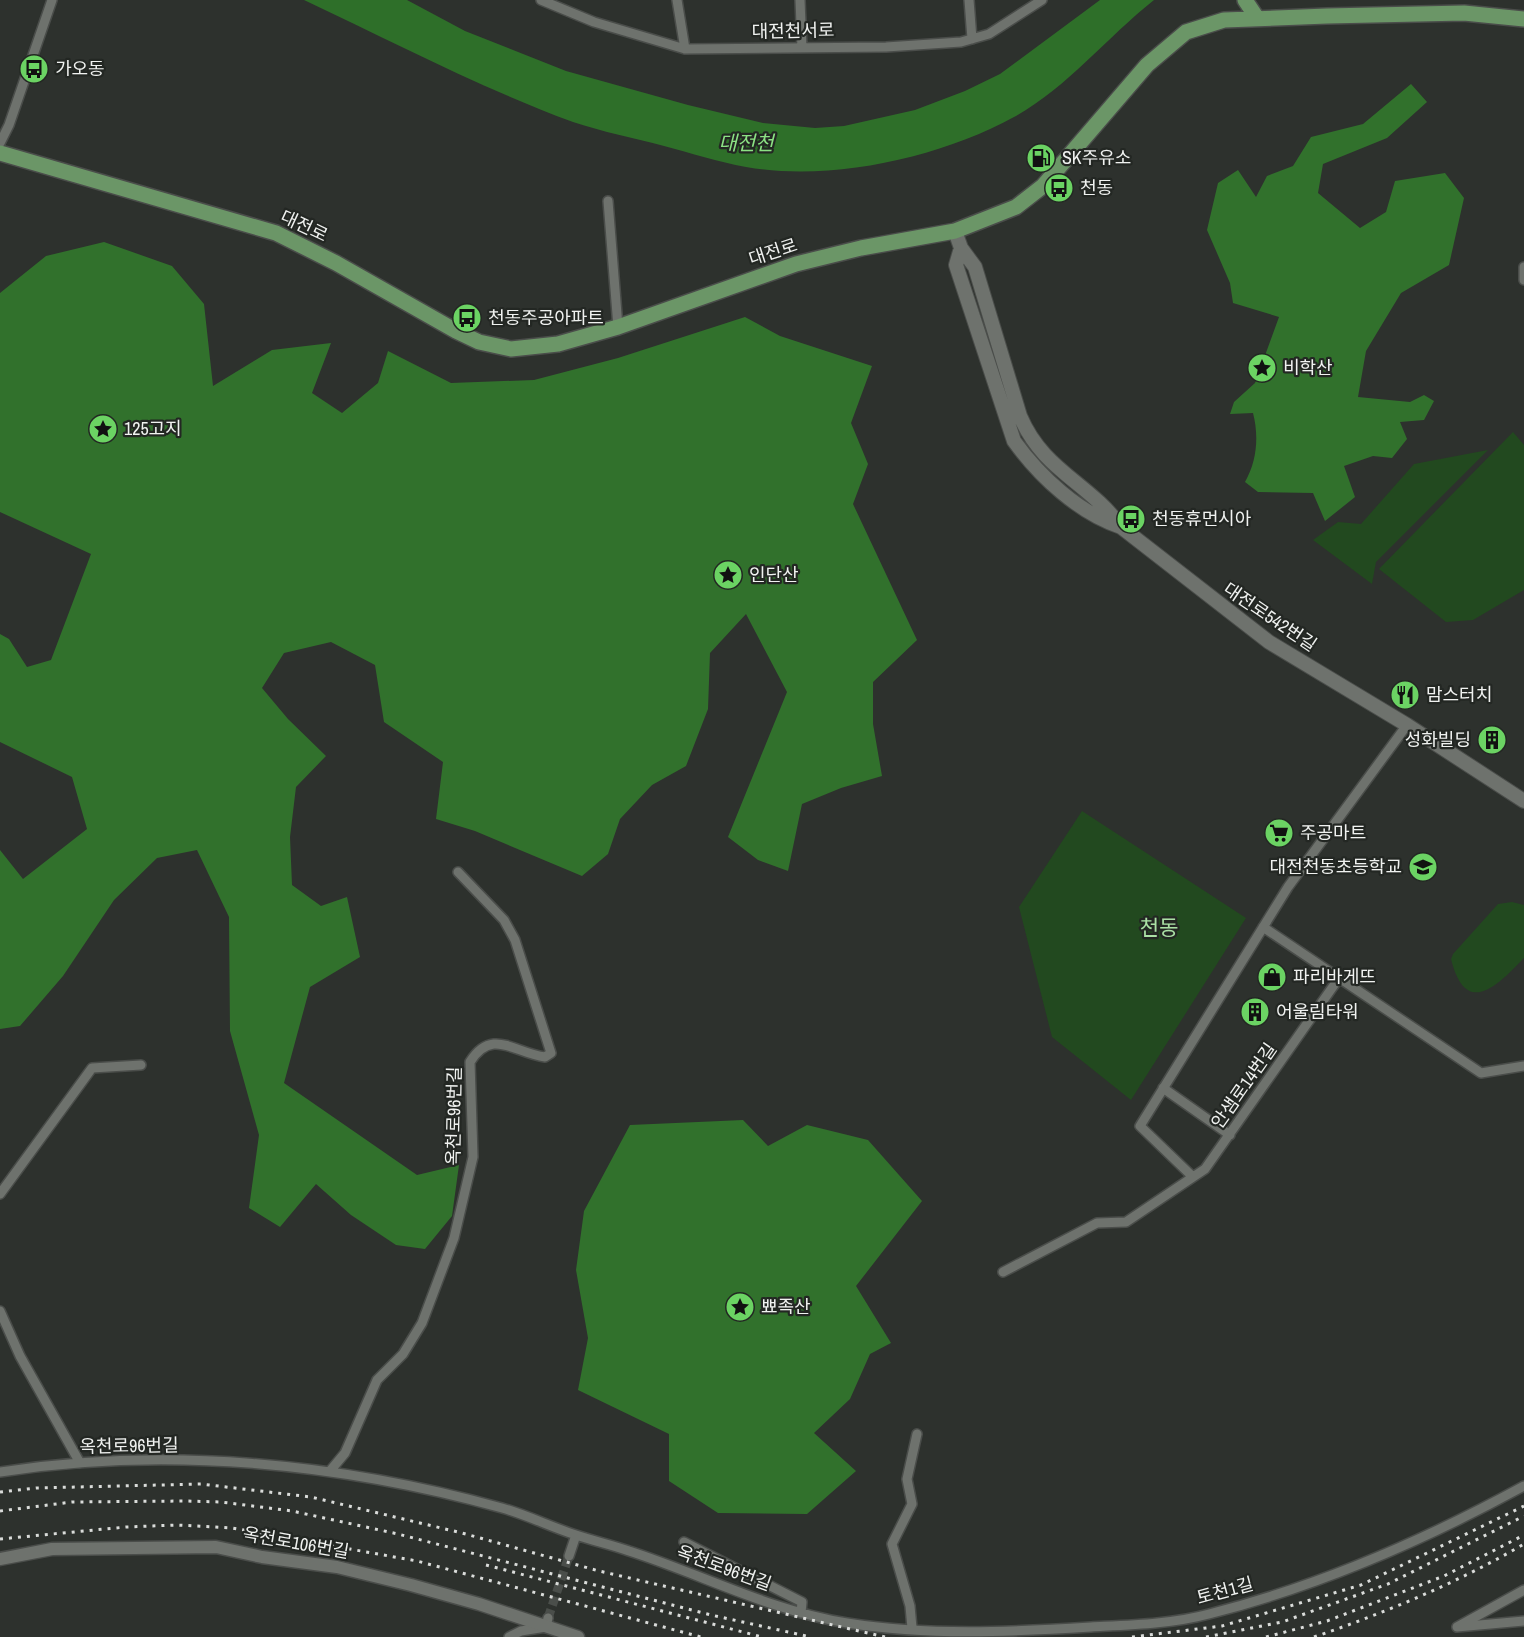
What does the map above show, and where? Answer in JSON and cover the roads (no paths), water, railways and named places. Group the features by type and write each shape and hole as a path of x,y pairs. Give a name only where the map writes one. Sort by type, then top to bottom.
{"main road":[{"path":"1245,0 1257,18"},
{"name":"대전로","path":"0,153 276,232 479,342 511,349 558,344 618,327 796,264 861,248 955,231 1016,207 1043,186 1147,65 1186,32 1224,20 1257,18 1464,13 1524,19"},
{"name":"대전로542번길","path":"955,231 961,248 956,265 1014,441 1030,464 1101,520 1121,527 1269,642 1407,725 1524,801"}],"street":[{"path":"0,142 9,125 52,0"},
{"name":"대전천서로","path":"541,0 594,22 685,49 886,47 972,39 989,34 1042,0"},
{"path":"677,0 685,49"},
{"path":"800,0 802,48"},
{"path":"969,0 972,39"},
{"path":"608,201 618,327"},
{"path":"1524,267 1524,280"},
{"path":"1193,1177 1140,1126 1288,888 1407,725"},
{"name":"옥천로96번길","path":"330,1472 345,1453 377,1380 403,1354 422,1323 453,1238 473,1157 470,1062 478,1049 486,1044 500,1043 545,1057 550,1053 515,940 504,920 459,872"},
{"path":"1263,927 1481,1072 1524,1066"},
{"name":"안샘로14번길","path":"1003,1272 1098,1223 1126,1222 1205,1169 1339,978"},
{"path":"0,1194 92,1068 141,1065"},
{"path":"1163,1088 1230,1135"},
{"path":"0,1311 20,1356 80,1463"},
{"path":"912,1628 910,1606 892,1544 912,1504 907,1479 917,1434"},
{"name":"옥천로96번길","path":"0,1472 80,1463 225,1462 330,1472 505,1509 576,1535 650,1558 801,1613 848,1624 912,1628"},
{"name":"토천1길","path":"912,1628 936,1632 1047,1629 1205,1615 1273,1595 1360,1563 1474,1513 1524,1486"},
{"path":"569,1556 576,1535"},
{"path":"684,1542 802,1602 801,1613"},
{"name":"옥천로106번길","path":"0,1559 52,1549 216,1547 262,1557 348,1570 547,1623 578,1637"},
{"path":"1524,1590 1457,1627 1524,1621"},
{"path":"509,1637 547,1623"}],"water":[{"name":"대전천","path":"304,0 407,0 465,31 566,71 763,123 815,128 844,126 915,110 965,91 1000,74 1100,0 1154,0 1051,92 1014,117 984,132 919,155 884,163 848,169 779,171 736,165 573,122 471,80"}],"tunnel":[{"path":"548,1618 569,1556"}],"railway":[{"path":"0,1492 36,1488 201,1484 311,1497 462,1533 599,1571 885,1637"},
{"path":"0,1511 72,1502 186,1501 221,1502 292,1511 398,1534 711,1615 811,1637"},
{"path":"1132,1637 1222,1626 1361,1585 1524,1506"},
{"path":"1206,1637 1282,1622 1388,1584 1524,1516"},
{"path":"0,1539 126,1527 177,1525 232,1528 417,1561 701,1637"},
{"path":"1266,1637 1327,1621 1444,1576 1524,1535"},
{"path":"1314,1637 1421,1596 1524,1544"},
{"path":"486,1565 762,1637"}],"place":[{"name":"가오동","path":"34,69"},
{"name":"SK주유소","path":"1041,158"},
{"name":"천동","path":"1059,188"},
{"name":"천동주공아파트","path":"467,318"},
{"name":"비학산","path":"1262,368"},
{"name":"125고지","path":"103,429"},
{"name":"천동휴먼시아","path":"1131,519"},
{"name":"인단산","path":"728,575"},
{"name":"맘스터치","path":"1405,695"},
{"name":"성화빌딩","path":"1492,740"},
{"name":"주공마트","path":"1279,833"},
{"name":"대전천동초등학교","path":"1423,867"},
{"name":"파리바게뜨","path":"1272,977"},
{"name":"어울림타워","path":"1255,1012"},
{"name":"뾰족산","path":"740,1307"}],"district":[{"name":"천동","path":"1159,928"}]}
